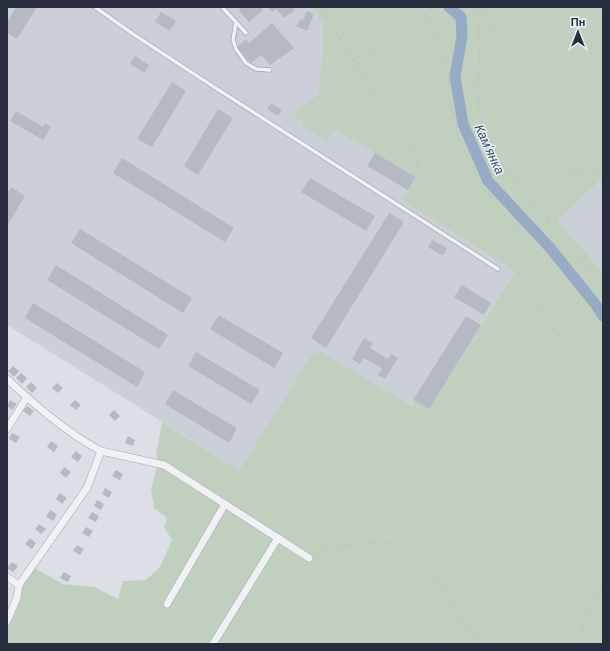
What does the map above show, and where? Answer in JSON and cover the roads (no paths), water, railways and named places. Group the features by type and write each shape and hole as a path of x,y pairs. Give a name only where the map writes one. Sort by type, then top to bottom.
{"street":[{"path":"7,379 27,398 85,442 101,451 164,465 309,558"},
{"path":"7,428 27,398"},
{"path":"7,621 18,598 19,585 87,488 101,451"},
{"path":"167,604 225,504"},
{"path":"213,644 278,538"},
{"path":"7,577 19,585"}],"lane":[{"path":"95,7 214,87 498,269"},
{"path":"222,7 246,33"},
{"path":"236,22 233,40 236,49 246,63 256,69 270,70"}],"waterway":[{"name":"Кам'янка","path":"449,7 461,17 462,36 455,76 463,124 488,181 551,249 596,305 603,316"}]}
